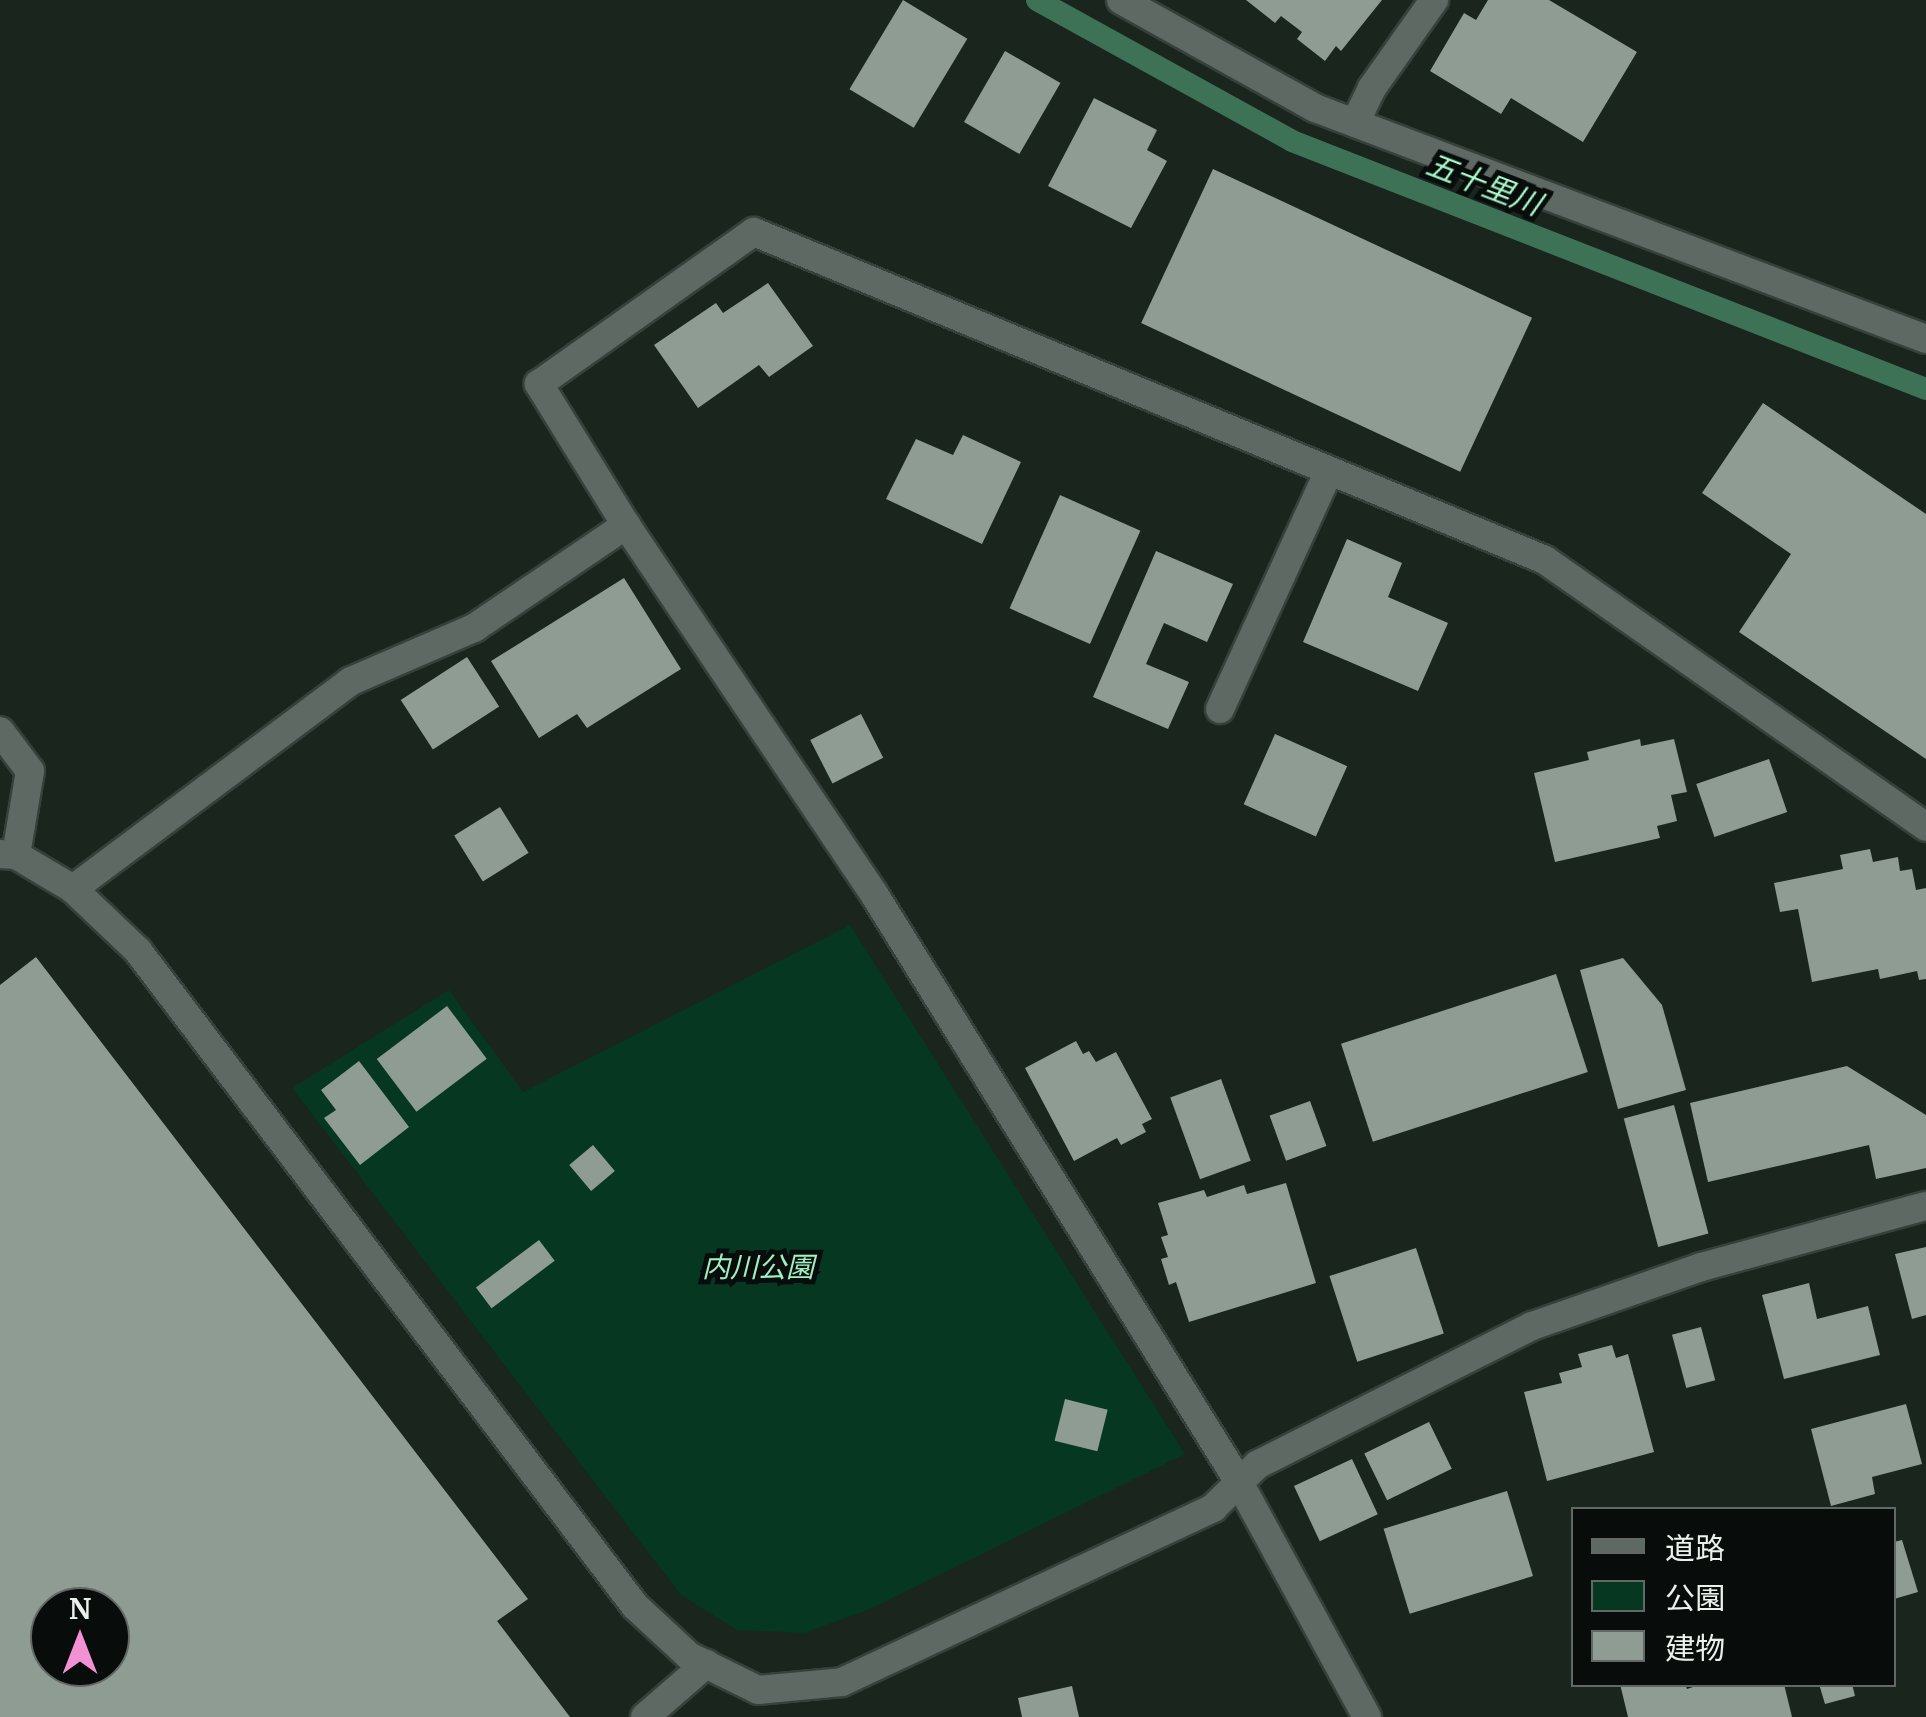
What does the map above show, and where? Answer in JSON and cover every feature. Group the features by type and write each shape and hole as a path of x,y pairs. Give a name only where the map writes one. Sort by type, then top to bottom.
{"street":[{"path":"1121,0 1314,108 1926,339"},
{"path":"1354,123 1372,88 1434,0"},
{"path":"1367,1717 1239,1482 874,894 626,525 539,384 754,232 1545,560 1926,827"},
{"path":"1220,709 1329,470"},
{"path":"73,889 351,681 474,628 626,525"},
{"path":"0,731 30,770 8,854 73,889 138,952 636,1606 689,1656 758,1690 842,1682 1214,1508 1257,1466 1532,1326 1701,1267 1926,1206"},
{"path":"645,1717 706,1664"}],"green space":[{"name":"内川公園","path":"850,925 1185,1454 868,1610 804,1633 737,1630 681,1595 292,1088 449,990 523,1092"}],"building":[{"path":"903,0 967,39 914,128 849,89"},
{"path":"1246,0 1382,0 1341,51 1336,46 1325,61 1297,39 1302,32 1281,16 1275,23"},
{"path":"1488,0 1549,0 1637,52 1583,142 1511,98 1501,114 1430,71 1464,13 1476,20"},
{"path":"1005,51 1060,83 1019,154 964,122"},
{"path":"1094,98 1157,130 1147,150 1167,161 1131,228 1048,186"},
{"path":"1213,169 1532,318 1460,472 1141,323"},
{"path":"768,283 813,346 769,377 759,365 698,408 654,345 716,303 723,313"},
{"path":"1763,403 1926,514 1926,759 1739,632 1791,554 1702,493"},
{"path":"963,435 1021,462 982,544 886,499 916,439 953,455"},
{"path":"1060,495 1140,531 1090,644 1010,608"},
{"path":"1347,539 1402,563 1388,597 1448,623 1418,691 1303,642"},
{"path":"1156,551 1233,584 1207,642 1164,623 1146,664 1189,682 1168,729 1093,697"},
{"path":"624,578 681,669 587,728 577,714 539,738 491,661"},
{"path":"467,657 499,706 433,750 401,700"},
{"path":"861,714 883,758 832,784 810,740"},
{"path":"1275,734 1347,766 1316,836 1244,804"},
{"path":"1640,739 1641,746 1674,739 1687,792 1671,795 1677,821 1657,826 1660,838 1555,862 1534,773 1589,760 1587,752"},
{"path":"1769,759 1787,812 1714,837 1696,784"},
{"path":"500,807 529,853 483,881 454,836"},
{"path":"1870,849 1873,862 1898,857 1900,871 1912,869 1916,890 1926,888 1926,979 1919,980 1917,971 1880,979 1878,969 1812,982 1798,909 1780,912 1774,883 1843,869 1840,855"},
{"path":"36,957 528,1599 497,1621 570,1717 0,1717 0,985"},
{"path":"1623,958 1662,1005 1686,1090 1618,1109 1580,970"},
{"path":"1556,974 1588,1072 1373,1142 1341,1044"},
{"path":"447,1006 487,1059 416,1112 377,1059"},
{"path":"1076,1041 1083,1054 1089,1051 1096,1062 1116,1052 1152,1119 1142,1124 1146,1132 1121,1145 1117,1138 1074,1161 1025,1068"},
{"path":"359,1061 409,1127 360,1165 324,1118 336,1110 321,1090"},
{"path":"1847,1066 1926,1115 1926,1168 1876,1179 1869,1145 1708,1182 1690,1103"},
{"path":"1221,1079 1251,1161 1200,1179 1170,1097"},
{"path":"1310,1101 1326,1146 1286,1161 1270,1116"},
{"path":"1674,1105 1708,1233 1658,1247 1624,1118"},
{"path":"593,1145 615,1171 591,1191 569,1165"},
{"path":"1286,1183 1316,1283 1189,1322 1176,1282 1169,1285 1161,1259 1168,1257 1161,1237 1168,1235 1158,1203 1204,1190 1207,1197 1244,1185 1247,1194"},
{"path":"539,1240 555,1261 492,1308 476,1288"},
{"path":"1926,1247 1926,1315 1912,1319 1895,1254"},
{"path":"1416,1248 1444,1334 1357,1362 1329,1276"},
{"path":"1809,1283 1817,1319 1868,1306 1880,1355 1784,1379 1762,1295"},
{"path":"1701,1327 1715,1380 1686,1388 1672,1335"},
{"path":"1612,1345 1616,1358 1628,1354 1654,1452 1547,1481 1524,1392 1562,1383 1559,1373 1582,1367 1578,1354"},
{"path":"1065,1399 1108,1410 1097,1451 1055,1441"},
{"path":"1906,1404 1922,1464 1872,1477 1875,1494 1831,1506 1811,1429"},
{"path":"1429,1422 1452,1469 1387,1500 1364,1454"},
{"path":"1352,1459 1378,1514 1320,1541 1294,1486"},
{"path":"1507,1491 1533,1576 1410,1614 1384,1529"},
{"path":"1902,1540 1918,1592 1896,1598 1896,1542"},
{"path":"1072,1686 1079,1717 1022,1717 1018,1698"},
{"path":"1621,1687 1785,1687 1792,1717 1628,1717"},
{"path":"1820,1687 1853,1687 1855,1696 1825,1704"}],"waterway":[{"name":"五十里川","path":"1037,0 1292,141 1926,389"}]}
